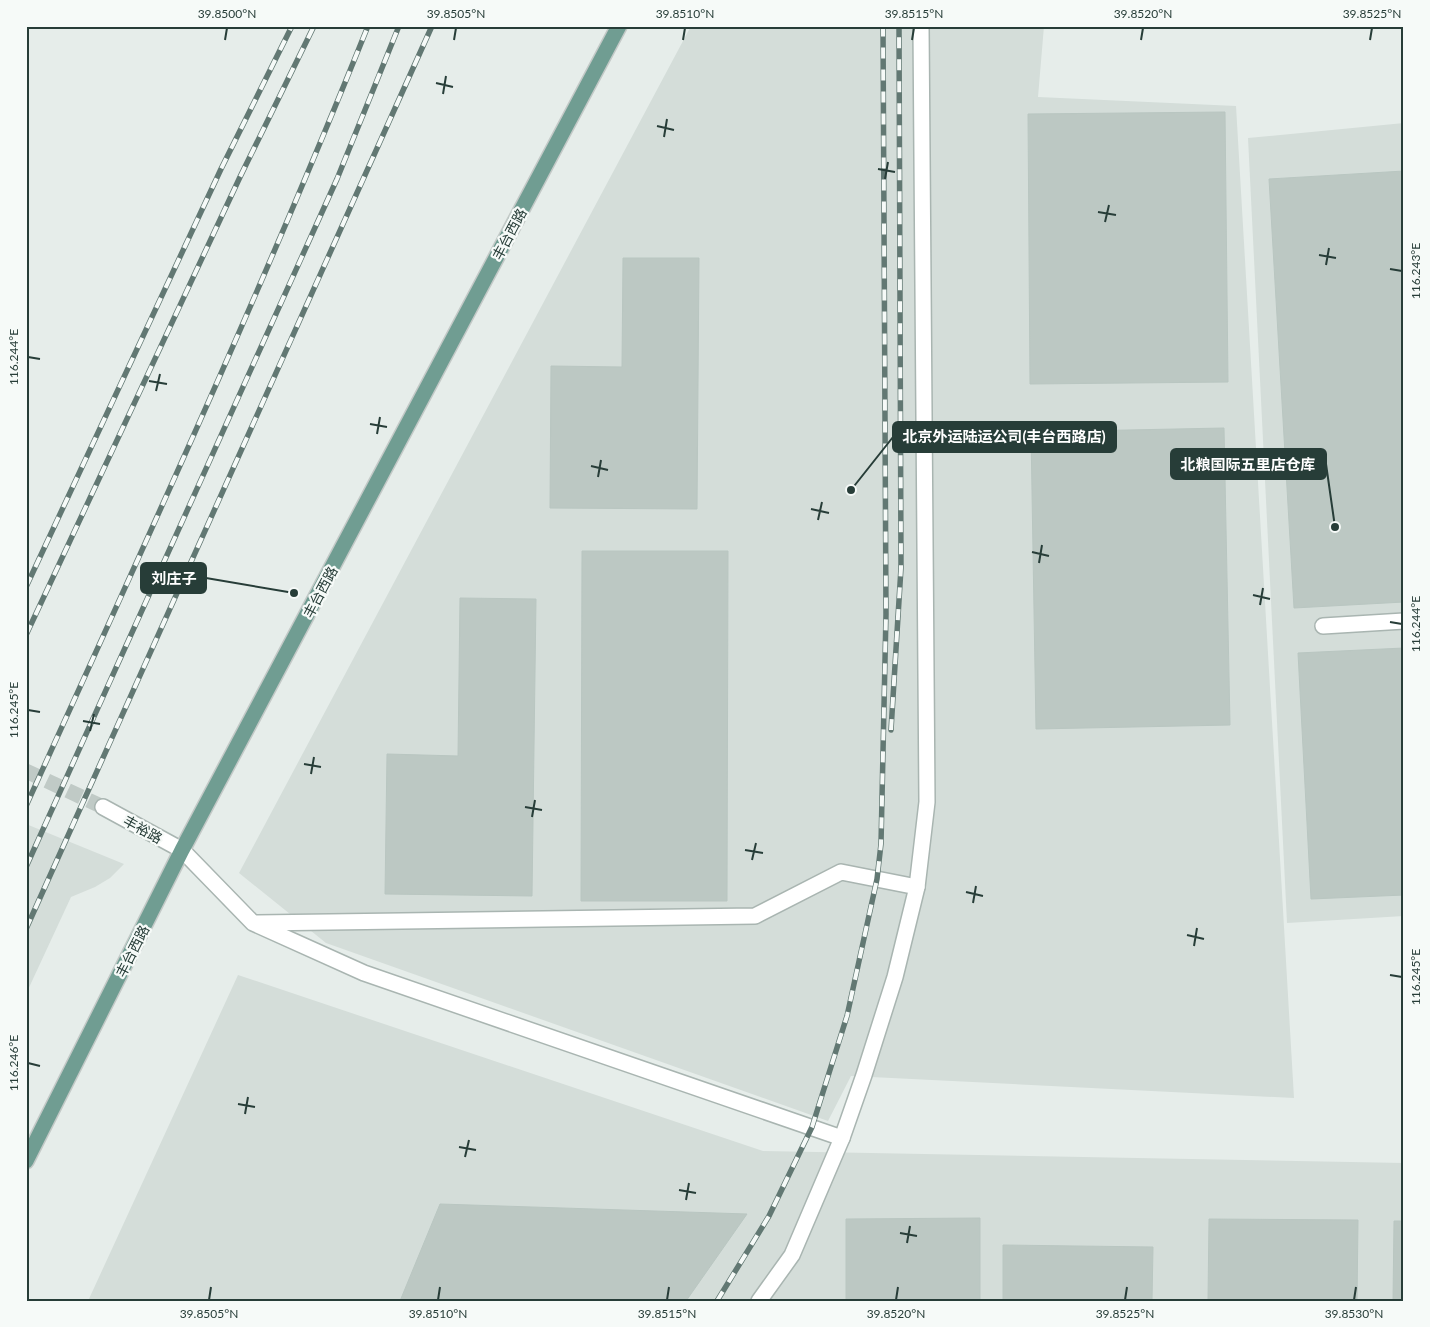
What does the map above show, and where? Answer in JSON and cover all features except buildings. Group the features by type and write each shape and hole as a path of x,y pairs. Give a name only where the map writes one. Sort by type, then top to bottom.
{"main road":[{"name":"丰台西路","path":"26,1161 182,850 619,26"}],"street":[{"path":"759,1301 792,1254 842,1138 895,978 917,887 927,802 921,26"},
{"path":"1323,626 1404,621"},
{"name":"丰裕路","path":"103,807 182,850 253,923"},
{"path":"253,923 755,916 840,872 917,887"},
{"path":"253,923 364,974 842,1138"}],"shaded area":[{"path":"691,26 1044,26 1038,97 1236,106 1294,1098 851,1076 828,1121 326,943 239,873"},
{"path":"1404,123 1404,916 1287,923 1248,138"},
{"path":"26,824 124,864 110,878 95,887 71,897 26,994"},
{"path":"238,975 763,1151 1404,1163 1404,1301 88,1301"}],"tunnel":[{"path":"26,771 103,807"}],"railway":[{"path":"26,587 221,169 292,26"},
{"path":"26,635 240,177 314,26"},
{"path":"26,806 244,321 368,26"},
{"path":"26,867 337,179 399,26"},
{"path":"26,929 432,26"},
{"path":"717,1301 769,1216 812,1127 847,1016 877,879 881,844 886,614 883,26"},
{"path":"891,730 901,568 899,26"}],"place":[{"name":"北京外运陆运公司(丰台西路店)","path":"851,490"},
{"name":"北粮国际五里店仓库","path":"1335,527"},
{"name":"刘庄子","path":"294,593"}]}
